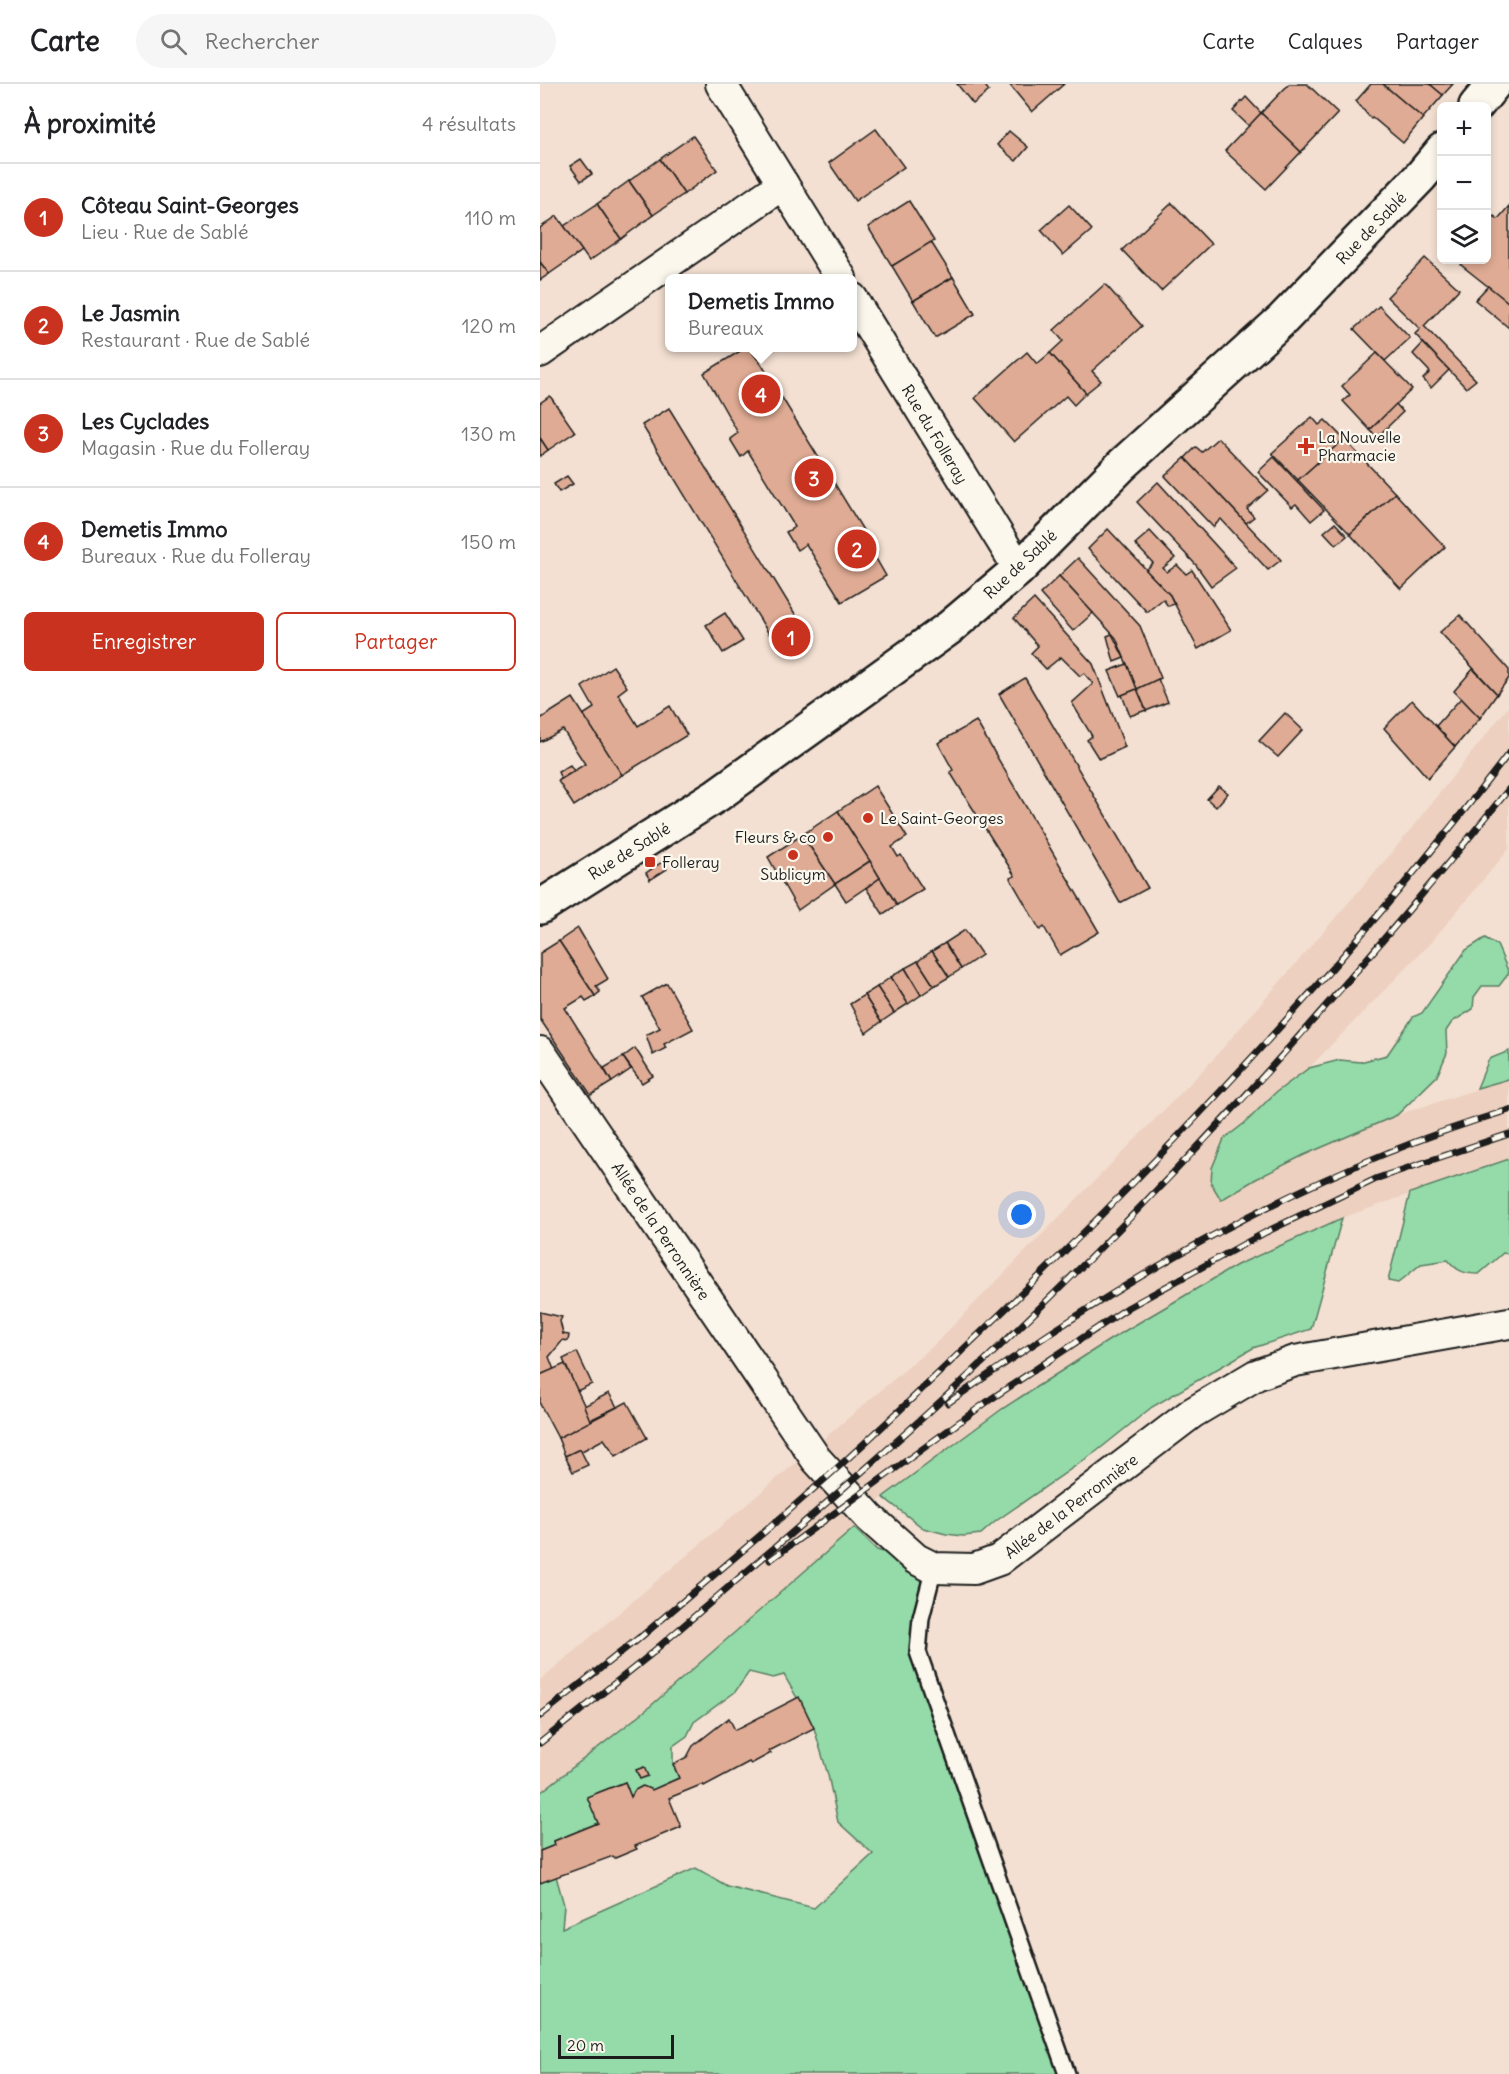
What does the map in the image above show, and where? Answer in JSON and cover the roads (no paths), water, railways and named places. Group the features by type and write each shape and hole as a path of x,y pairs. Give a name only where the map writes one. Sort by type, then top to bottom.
{"main road":[{"path":"1479,102 1494,84"},
{"name":"Rue de Sablé","path":"540,908 717,795 949,628 1018,569 1123,464 1283,319 1438,156"}],"street":[{"path":"721,84 838,274"},
{"path":"540,352 783,184"},
{"name":"Rue du Folleray","path":"857,306 1018,569"},
{"name":"Allée de la Perronnière","path":"540,1052 816,1459 896,1543 934,1568 974,1569 999,1560 1192,1413 1256,1375 1295,1361 1509,1323"}],"lane":[{"path":"934,1568 921,1618 918,1653 1067,2074"}],"railway":[{"path":"635,1642 867,1441 1115,1202 1319,984 1384,908 1509,753"},
{"path":"648,1656 928,1413 1040,1308 1111,1237 1180,1166 1315,1018 1381,943 1509,789"},
{"path":"948,1403 1080,1314 1217,1233 1287,1197 1360,1164 1433,1135 1509,1110"},
{"path":"770,1560 991,1399 1129,1307 1266,1232 1378,1178 1509,1134"},
{"path":"540,1716 640,1637"},
{"path":"540,1743 655,1651"}],"place":[{"name":"Demetis Immo","path":"761,394"},
{"name":"La Nouvelle Pharmacie","path":"1306,446"},
{"name":"Les Cyclades","path":"814,478"},
{"name":"Le Jasmin","path":"857,549"},
{"name":"Côteau Saint-Georges","path":"791,637"},
{"name":"Le Saint-Georges","path":"868,818"},
{"name":"Fleurs & co","path":"828,837"},
{"name":"Sublicym","path":"793,855"},
{"name":"Folleray","path":"650,862"}]}
